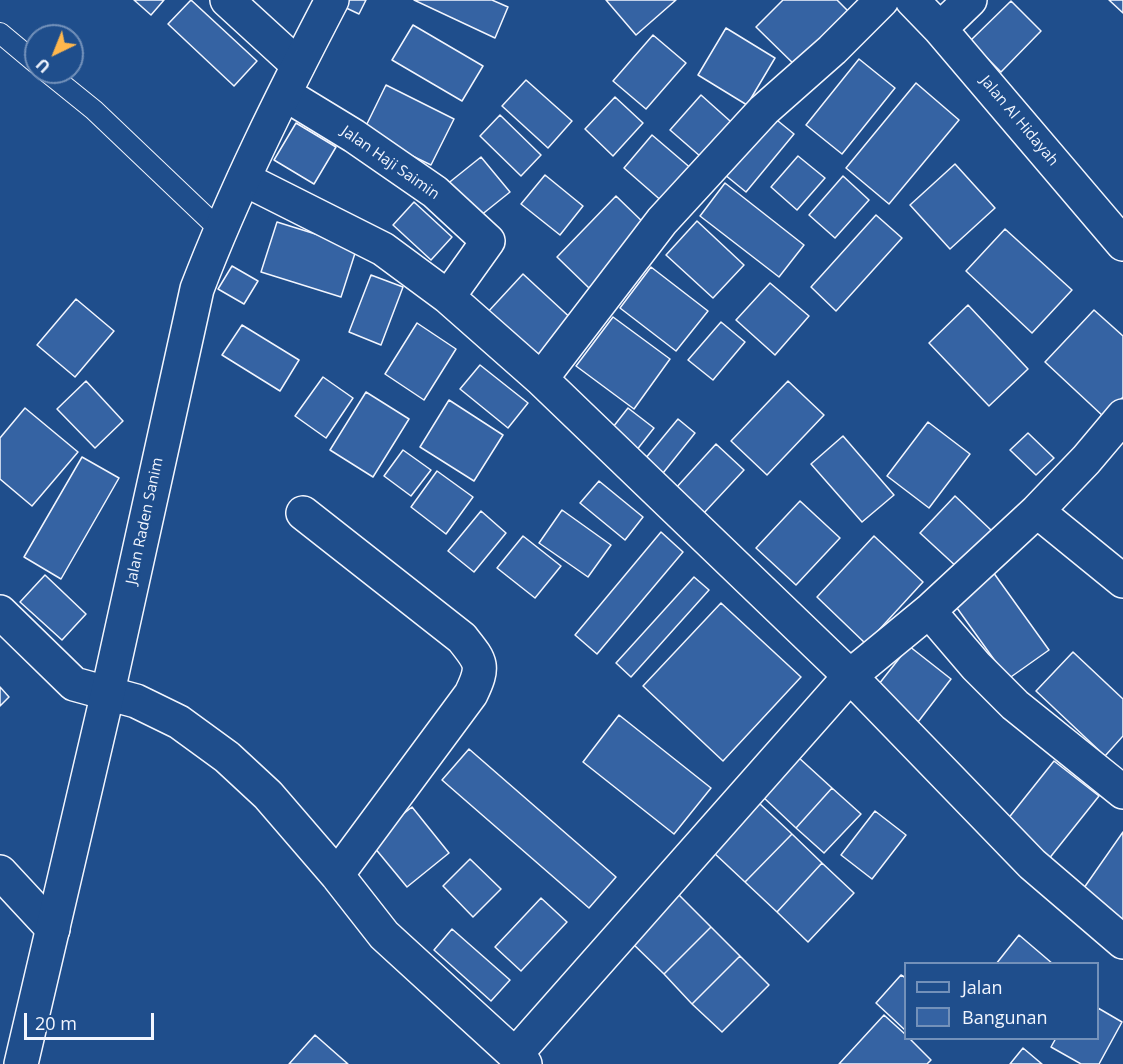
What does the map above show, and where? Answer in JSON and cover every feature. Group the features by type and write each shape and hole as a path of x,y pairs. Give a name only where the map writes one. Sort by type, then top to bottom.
{"street":[{"name":"Jalan Haji Saimin","path":"227,0 291,80 354,136 435,192 488,242 448,297"},
{"name":"Jalan Raden Sanim","path":"21,1064 108,692 197,289 220,230 244,178 332,0"},
{"path":"541,379 662,221 764,110 832,50 882,0"},
{"name":"Jalan Al Hidayah","path":"912,0 940,29 1123,244"},
{"path":"940,29 970,0"},
{"path":"244,178 383,249 448,297 541,379 850,676 1032,864 1123,942"},
{"path":"0,612 74,684 136,701 179,722 227,757 268,795 337,875 384,935 520,1060 850,676 929,611 1037,511 1086,460 1123,416"},
{"path":"1037,511 1123,581"},
{"path":"303,513 462,638 477,658 480,676 471,694 337,875"},
{"path":"929,611 976,666 1015,705 1123,792"},
{"path":"0,872 53,928"}],"lane":[{"path":"0,33 24,53"},
{"path":"63,84 94,110 220,230"}],"building":[{"path":"134,0 164,0 151,15"},
{"path":"191,0 257,61 234,86 168,24"},
{"path":"344,0 366,0 359,14 342,6"},
{"path":"414,0 492,0 508,7 495,38"},
{"path":"606,0 676,0 636,35"},
{"path":"783,0 837,0 855,18 802,72 756,27"},
{"path":"1109,0 1123,0 1123,13"},
{"path":"1011,1 1041,31 1001,72 970,41"},
{"path":"413,25 483,66 462,101 392,60"},
{"path":"726,28 775,58 747,105 698,75"},
{"path":"653,35 686,63 646,109 613,81"},
{"path":"859,59 895,88 842,154 806,125"},
{"path":"526,80 572,121 548,148 502,106"},
{"path":"916,83 959,120 889,204 846,168"},
{"path":"386,85 454,119 431,165 363,132"},
{"path":"701,95 739,129 708,163 670,130"},
{"path":"615,97 643,123 613,156 585,129"},
{"path":"767,112 794,134 746,192 719,170"},
{"path":"500,115 541,155 521,176 480,136"},
{"path":"296,123 336,147 314,184 274,160"},
{"path":"652,135 693,170 664,203 624,168"},
{"path":"798,156 825,178 797,210 771,187"},
{"path":"481,157 510,192 475,220 446,185"},
{"path":"955,164 995,208 950,249 910,205"},
{"path":"545,175 583,206 560,235 521,204"},
{"path":"843,176 869,200 835,238 809,215"},
{"path":"725,183 804,245 779,277 700,216"},
{"path":"616,196 648,227 589,288 557,257"},
{"path":"414,202 452,237 431,260 393,225"},
{"path":"876,215 902,238 836,311 811,287"},
{"path":"697,221 744,265 713,298 666,255"},
{"path":"277,222 357,247 341,297 261,272"},
{"path":"1005,229 1072,290 1032,333 966,271"},
{"path":"232,266 258,281 244,304 218,289"},
{"path":"651,267 708,311 676,351 620,308"},
{"path":"523,274 575,322 538,362 486,314"},
{"path":"371,275 403,287 381,345 349,332"},
{"path":"770,283 809,316 775,355 736,320"},
{"path":"76,299 114,331 75,377 37,345"},
{"path":"968,305 1028,369 989,406 929,343"},
{"path":"1094,310 1123,336 1123,397 1104,417 1045,362"},
{"path":"613,317 670,359 634,409 576,366"},
{"path":"721,322 745,342 713,380 688,360"},
{"path":"417,323 456,349 424,400 385,374"},
{"path":"242,325 299,360 280,391 222,355"},
{"path":"480,365 528,403 508,428 460,389"},
{"path":"323,377 353,398 326,438 295,416"},
{"path":"86,381 123,421 95,448 57,409"},
{"path":"788,381 824,415 767,475 731,441"},
{"path":"366,392 409,419 373,477 330,450"},
{"path":"449,400 503,435 474,481 420,447"},
{"path":"25,408 78,452 32,506 0,479 0,438"},
{"path":"628,408 654,428 632,456 606,436"},
{"path":"678,419 695,433 663,473 645,459"},
{"path":"928,422 970,454 929,508 887,476"},
{"path":"1028,433 1054,458 1036,475 1010,450"},
{"path":"843,436 894,495 862,522 811,464"},
{"path":"716,444 744,470 702,515 675,489"},
{"path":"403,450 431,470 411,496 384,476"},
{"path":"82,457 119,478 61,579 24,557"},
{"path":"437,471 473,497 446,534 411,507"},
{"path":"599,481 643,517 625,540 580,503"},
{"path":"955,496 992,531 958,568 920,533"},
{"path":"800,501 840,538 796,585 756,548"},
{"path":"562,510 611,545 588,577 539,543"},
{"path":"481,511 506,533 474,572 448,551"},
{"path":"661,532 683,552 597,654 575,635"},
{"path":"523,536 561,566 535,598 497,568"},
{"path":"874,536 923,582 866,644 817,597"},
{"path":"993,572 1049,650 1008,679 952,601"},
{"path":"45,575 86,614 62,640 20,602"},
{"path":"694,577 709,590 631,677 616,663"},
{"path":"721,603 801,677 723,761 643,686"},
{"path":"909,646 951,679 918,722 875,689"},
{"path":"1073,652 1123,699 1123,736 1105,756 1036,691"},
{"path":"0,687 9,697 0,706"},
{"path":"619,715 711,788 674,834 583,762"},
{"path":"469,749 616,877 589,908 442,780"},
{"path":"798,757 832,788 796,828 762,796"},
{"path":"1054,761 1099,796 1048,860 1003,825"},
{"path":"832,788 861,814 824,853 796,828"},
{"path":"759,803 792,834 745,882 713,852"},
{"path":"412,807 449,853 407,887 369,841"},
{"path":"875,811 906,835 872,879 841,855"},
{"path":"1123,832 1123,926 1079,895"},
{"path":"792,834 822,863 777,912 745,882"},
{"path":"470,859 501,889 473,917 443,886"},
{"path":"822,863 854,893 808,942 777,912"},
{"path":"677,893 711,927 664,974 630,941"},
{"path":"541,898 567,922 521,971 495,947"},
{"path":"711,927 740,956 692,1004 664,974"},
{"path":"452,929 510,980 491,1001 434,950"},
{"path":"1019,935 1051,962 998,962"},
{"path":"740,956 769,985 722,1032 692,1004"},
{"path":"901,975 904,977 904,1029 876,1003"},
{"path":"1099,1009 1122,1022 1099,1064 1081,1064 1051,1047 1055,1040 1099,1040"},
{"path":"884,1015 904,1033 904,1040 911,1040 931,1060 927,1064 839,1064"},
{"path":"315,1035 348,1064 289,1064"},
{"path":"1023,1048 1042,1064 1010,1064"}]}
